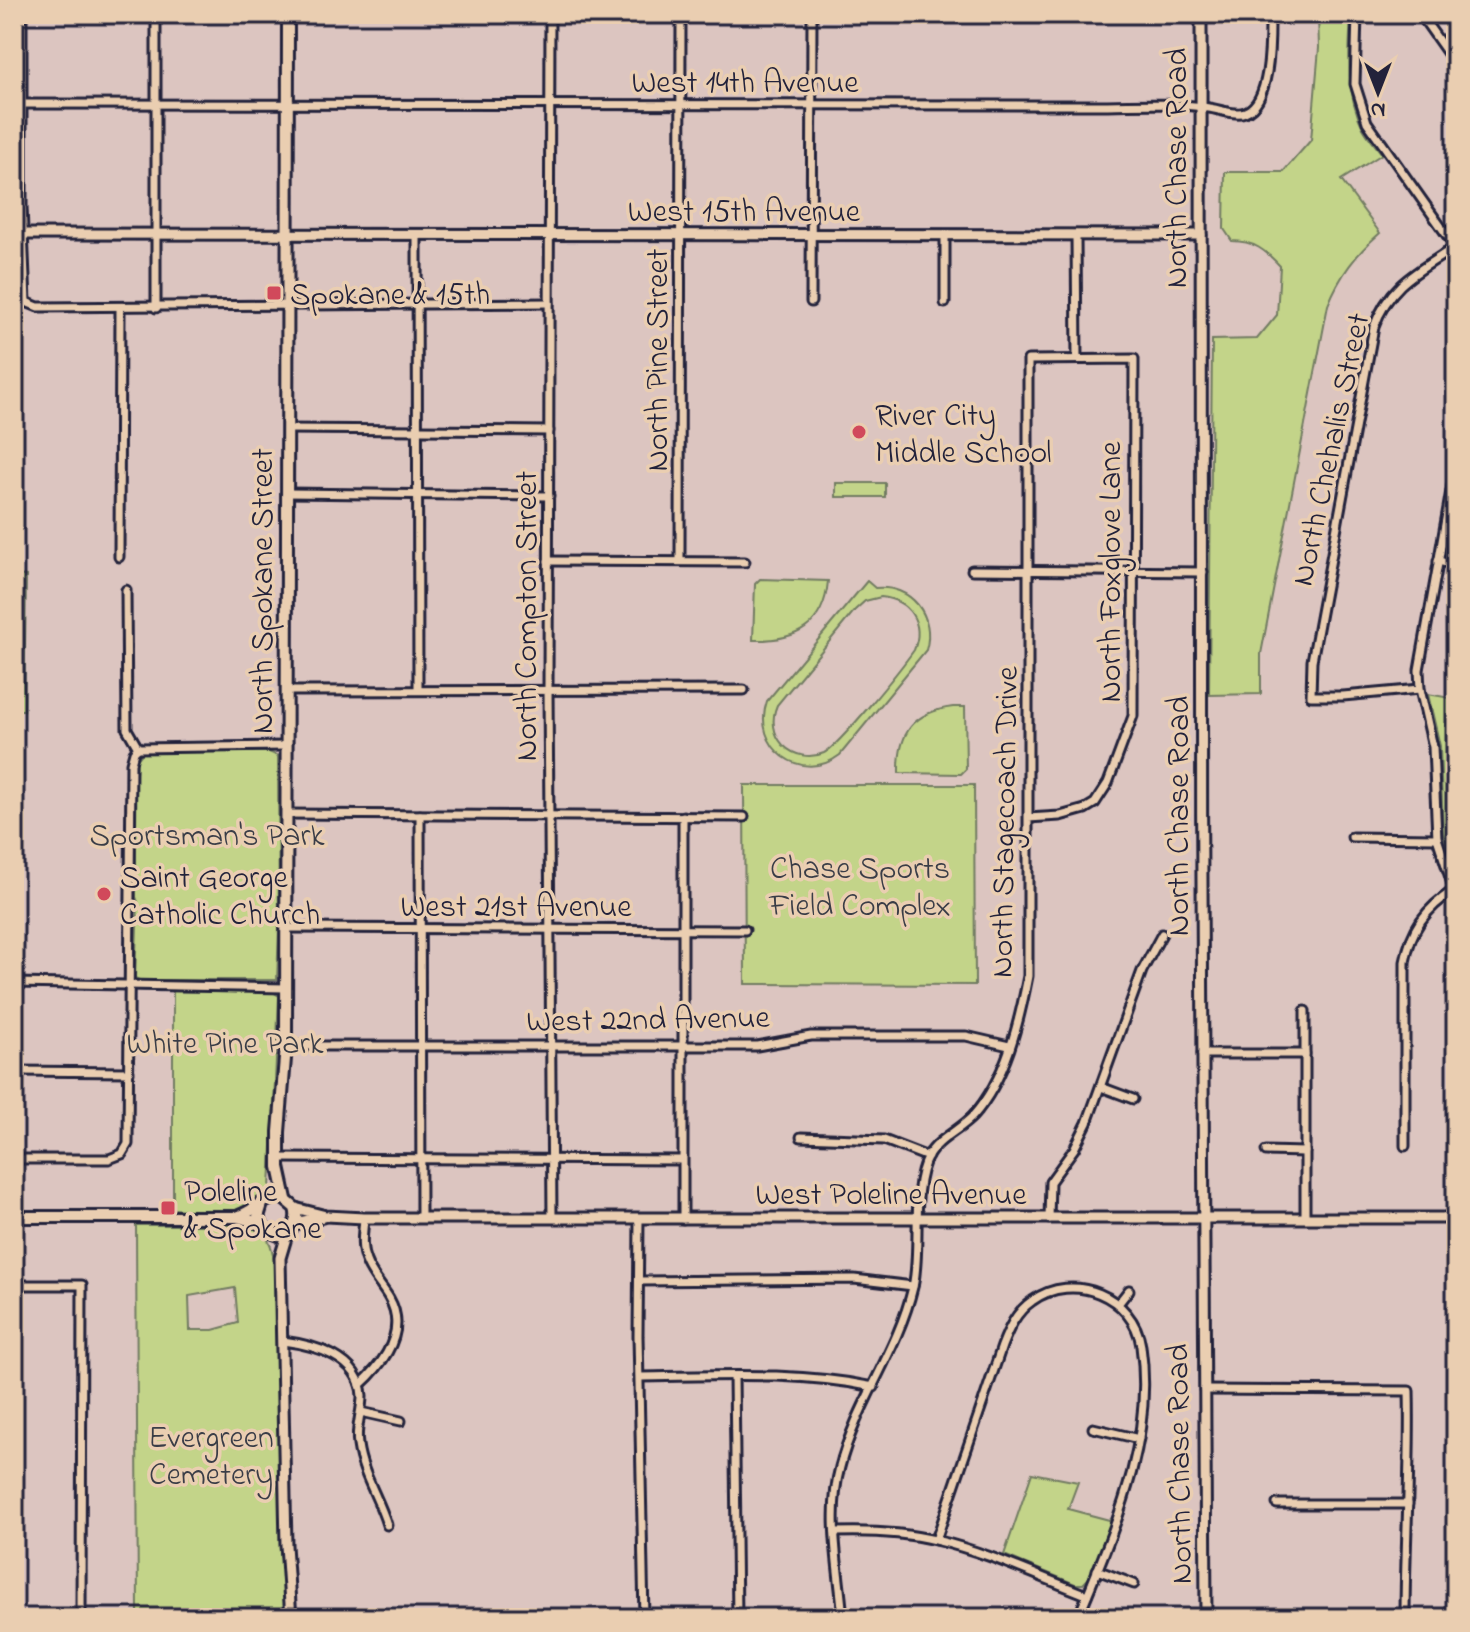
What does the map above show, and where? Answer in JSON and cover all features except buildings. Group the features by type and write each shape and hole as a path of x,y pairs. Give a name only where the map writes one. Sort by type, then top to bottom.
{"main road":[{"name":"North Spokane Street","path":"286,1199 279,1162 286,1046 287,928 288,14"},
{"name":"North Spokane Street","path":"266,1201 279,1162"},
{"path":"237,1217 266,1201 278,1196 295,1208 292,1227 279,1235 269,1232 260,1223 258,1217 266,1201"},
{"path":"14,1217 237,1217 260,1223"}],"street":[{"path":"22,14 18,234 26,302"},
{"path":"156,14 156,308"},
{"name":"North Compton Street","path":"550,14 548,689 552,1218"},
{"name":"North Pine Street","path":"680,561 681,14"},
{"path":"811,302 812,14"},
{"name":"North Chase Road","path":"1201,14 1206,1618"},
{"name":"West 14th Avenue","path":"18,104 1201,106 1241,113 1248,111 1256,102 1268,65 1270,14"},
{"path":"1357,14 1355,84 1367,122 1456,248"},
{"path":"1420,14 1456,65"},
{"name":"West 15th Avenue","path":"18,234 1201,235"},
{"path":"945,235 945,303"},
{"path":"417,236 418,689"},
{"path":"1076,236 1077,359"},
{"name":"North Chehalis Street","path":"1420,689 1311,696 1312,661 1374,327 1387,298 1411,276 1456,248"},
{"path":"14,302 26,302 38,307 120,308 549,303"},
{"path":"119,557 120,308"},
{"name":"North Foxglove Lane","path":"1028,818 1060,816 1095,803 1108,783 1133,716 1134,359 1077,359"},
{"name":"North Stagecoach Drive","path":"928,1157 934,1147 971,1118 988,1098 1009,1046 1028,976 1028,360 1077,359"},
{"path":"287,429 549,431"},
{"path":"1405,1146 1406,952 1419,921 1434,904 1455,893 1437,838 1433,747 1420,689 1420,657 1456,463"},
{"path":"287,493 549,496"},
{"path":"548,561 745,562"},
{"path":"1438,561 1456,565"},
{"path":"972,570 1203,572"},
{"path":"126,590 127,729 138,748"},
{"path":"287,691 744,690"},
{"path":"138,748 287,746"},
{"path":"14,1159 109,1159 122,1154 128,1144 131,763 138,748"},
{"path":"286,814 744,817"},
{"path":"420,815 421,1218"},
{"path":"683,816 683,1219"},
{"path":"1352,837 1437,838"},
{"name":"West 21st Avenue","path":"287,928 745,930"},
{"path":"1049,1219 1050,1182 1074,1149 1101,1087 1142,971 1162,934"},
{"path":"14,983 286,988"},
{"path":"1305,1011 1305,1217"},
{"name":"West 22nd Avenue","path":"286,1046 757,1046 811,1036 966,1036 1009,1046"},
{"path":"1202,1054 1305,1054"},
{"path":"14,1071 129,1072"},
{"path":"1101,1087 1133,1099"},
{"path":"801,1137 884,1140 928,1157 920,1183 918,1255 913,1286 900,1330 840,1465 833,1516 843,1618"},
{"path":"1266,1151 1305,1152"},
{"path":"279,1162 682,1160"},
{"name":"West Poleline Avenue","path":"295,1208 326,1216 364,1218 1456,1218"},
{"name":"West Poleline Avenue","path":"292,1227 326,1216"},
{"path":"360,1385 392,1346 397,1326 394,1306 363,1253 364,1218"},
{"path":"639,1219 644,1618"},
{"path":"280,1258 292,1227"},
{"path":"269,1232 280,1258 286,1545 291,1618"},
{"path":"639,1281 854,1279 913,1286"},
{"path":"14,1285 82,1285 81,1618"},
{"path":"936,1540 1014,1319 1035,1299 1062,1289 1090,1290 1118,1304 1130,1318 1140,1343 1143,1385 1139,1439 1122,1508 1078,1618"},
{"path":"1118,1304 1129,1290"},
{"path":"283,1341 318,1347 328,1352 345,1364 360,1385 358,1448 387,1525"},
{"path":"734,1376 737,1618"},
{"path":"640,1377 810,1377 874,1387"},
{"path":"1204,1390 1409,1391 1411,1452 1405,1618"},
{"path":"361,1412 401,1421"},
{"path":"1093,1428 1139,1439"},
{"path":"1277,1504 1408,1504"},
{"path":"836,1532 888,1533 936,1540 982,1554 1087,1595"},
{"path":"1097,1570 1134,1584"}],"green space":[{"path":"1318,14 1351,14 1353,101 1363,128 1382,154 1341,180 1380,233 1350,266 1328,305 1261,654 1261,694 1209,695 1212,340 1257,339 1277,315 1280,266 1259,248 1232,241 1224,229 1225,172 1283,172 1311,140 1319,48"},
{"path":"836,483 885,483 885,497 836,497"},
{"path":"14,575 26,576 24,710 14,710"},
{"path":"760,579 828,581 821,610 814,620 795,634 753,640 755,584"},
{"path":"867,581 875,588 900,591 910,597 924,614 928,637 926,650 840,755 810,766 783,756 766,733 764,718 767,701","holes":["881,597 907,608 916,622 914,650 832,747 813,756 787,749 775,731 777,705 855,610 865,601"]},
{"path":"1428,694 1456,699 1456,877 1443,832 1440,746"},
{"path":"965,707 966,769 961,774 899,773 901,747 911,727 928,714"},
{"name":"Sportsman's Park","path":"144,751 269,752 278,756 277,980 135,978 138,902 135,789 137,760"},
{"name":"Chase Sports Field Complex","path":"744,785 974,785 975,985 745,984"},
{"name":"White Pine Park","path":"173,989 271,991 279,996 270,1188 252,1205 227,1211 173,1209"},
{"name":"Evergreen Cemetery","path":"136,1225 250,1225 268,1240 276,1280 291,1618 138,1618","holes":["235,1288 238,1323 213,1330 190,1330 189,1296"]},
{"path":"1032,1473 1078,1482 1068,1509 1113,1521 1089,1578 1083,1584 1075,1584 1004,1555"}],"place":[{"name":"Spokane & 15th","path":"274,293"},
{"name":"River City Middle School","path":"859,432"},
{"name":"Saint George Catholic Church","path":"104,894"},
{"name":"Poleline & Spokane","path":"168,1208"}]}
